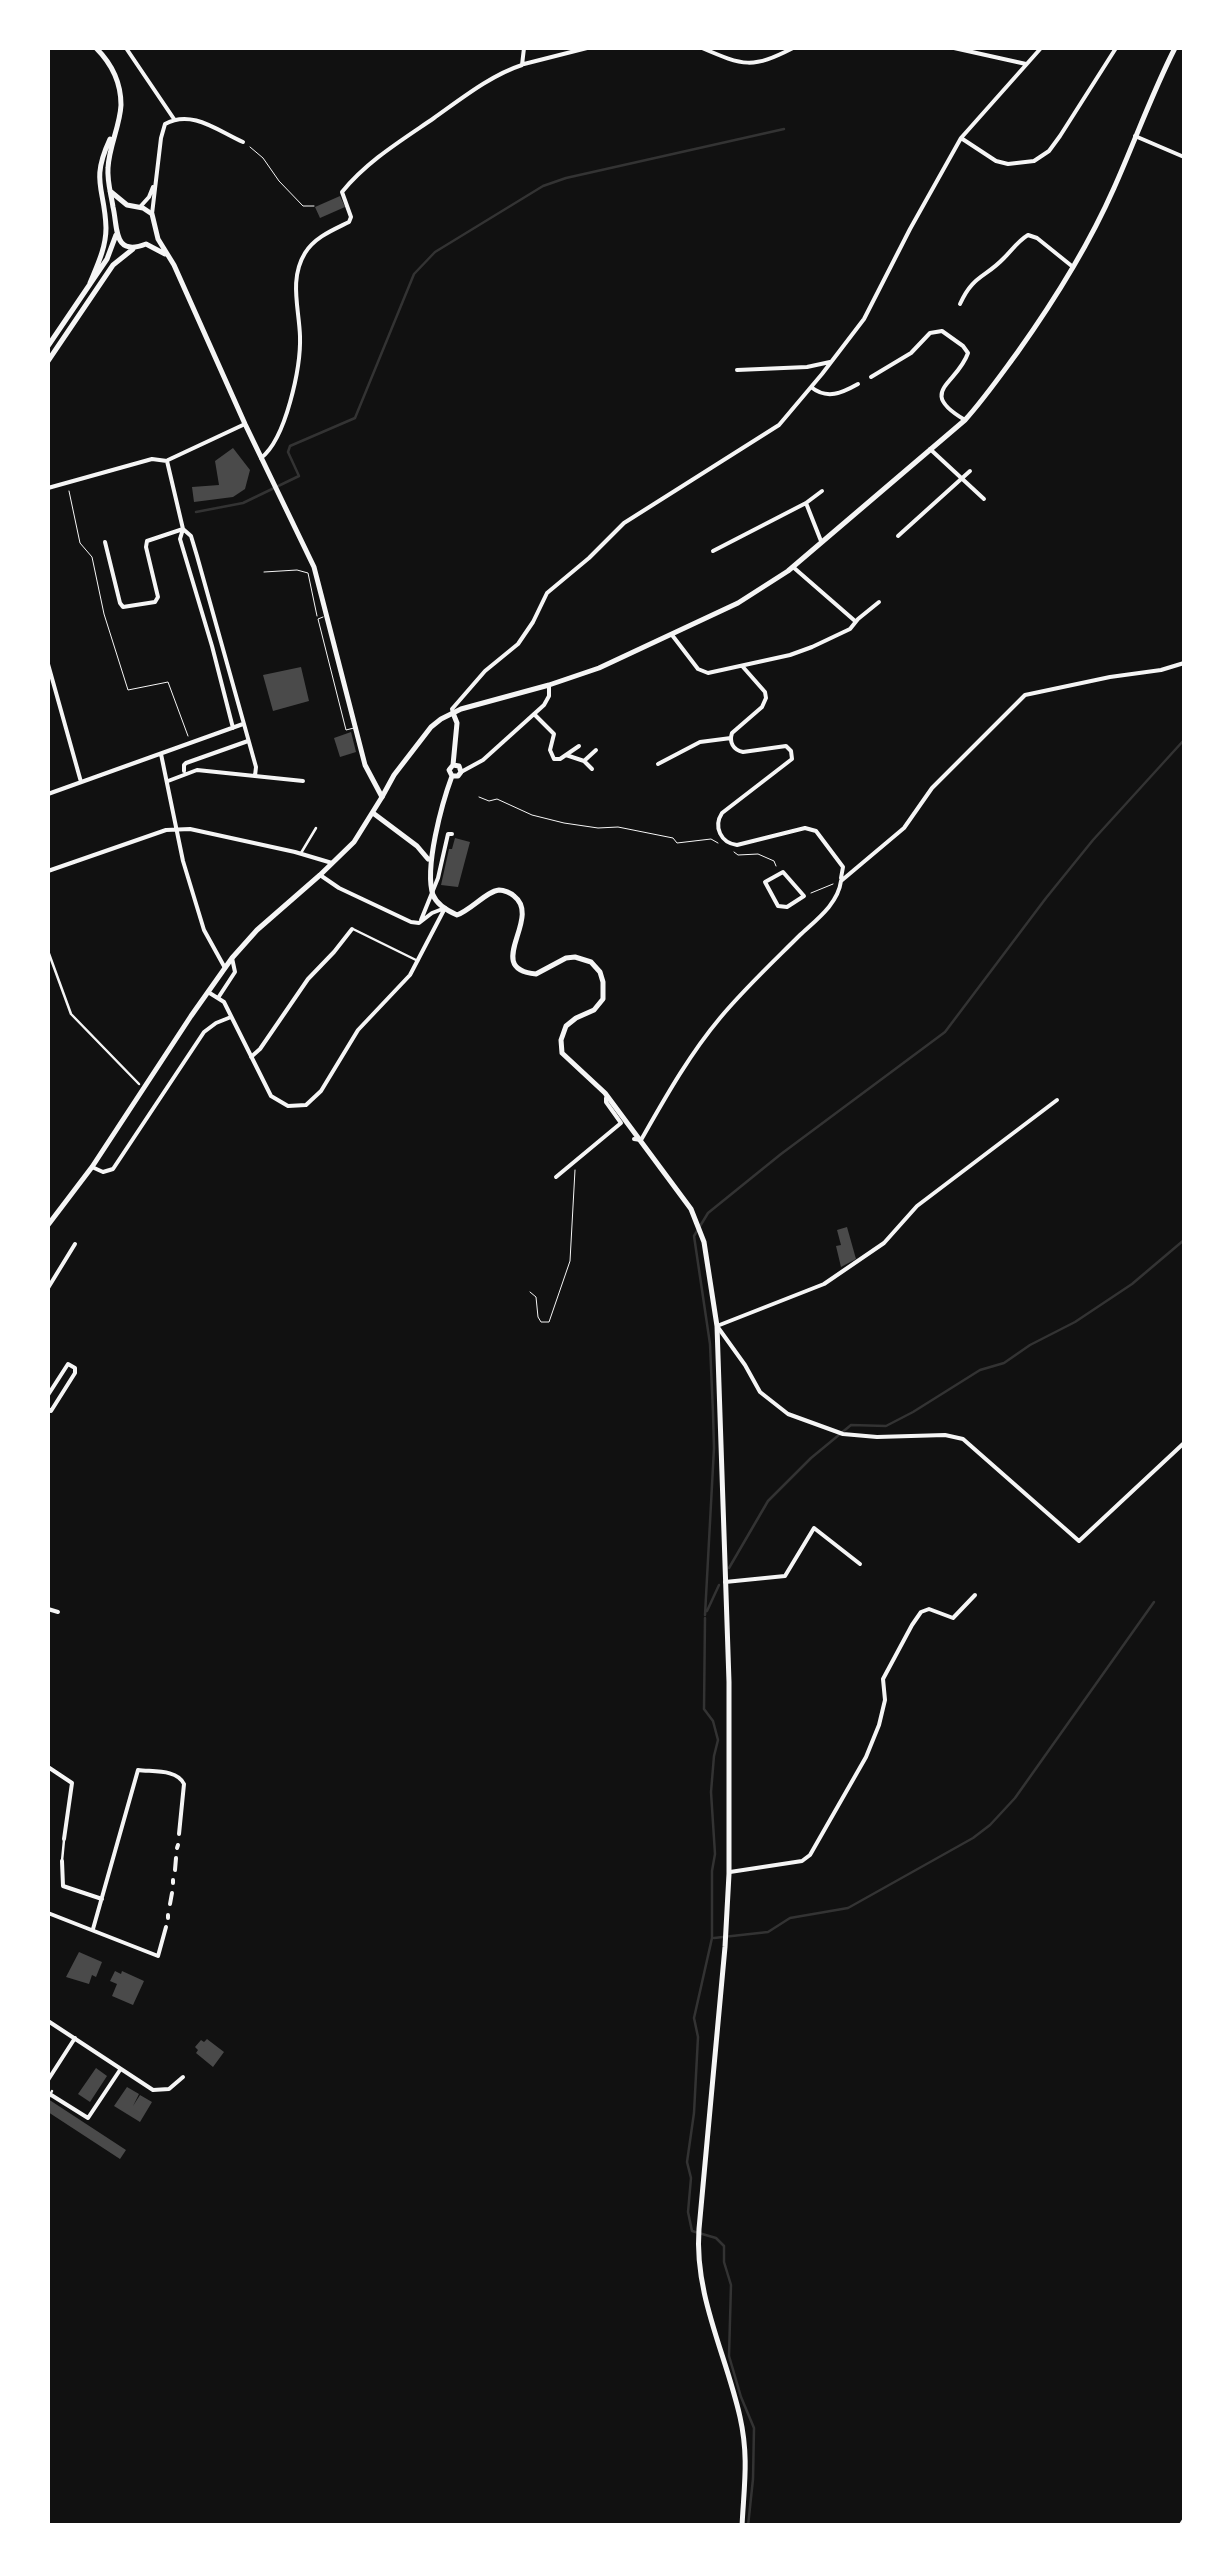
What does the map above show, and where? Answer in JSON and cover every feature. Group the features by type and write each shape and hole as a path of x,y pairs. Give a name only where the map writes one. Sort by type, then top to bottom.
{"street":[{"path":"48,346 107,259 116,235 108,169 120,108 118,86 108,61 96,48"},
{"path":"126,48 175,119"},
{"path":"522,65 524,48"},
{"path":"261,458 277,439 298,360 298,271 313,243 349,222 342,192 364,167 464,96 522,65 587,48"},
{"path":"702,48 730,60 754,64 793,48"},
{"path":"954,48 1026,64"},
{"path":"742,2526 746,2479 741,2422 699,2273 698,2237 729,1872 729,1682 718,1326 704,1242 690,1209 644,1143 605,1093 568,1061 561,1046 566,1026 594,1010 602,1000 603,982 598,968 575,957 540,973 529,974 520,969 512,952 522,925 523,909 517,898 507,892 492,892 461,914 454,914 434,898 430,862 452,776 449,770 453,765 457,723 452,709 462,695 518,644 547,593 624,523 778,424 811,388 864,319 961,138 1041,48"},
{"path":"961,138 996,161 1034,161 1049,151 1060,136 1116,48"},
{"path":"48,1225 92,1167 232,958 359,836 394,775 431,727 453,713 600,668 738,603 793,567 965,420 1041,319 1094,232 1176,48"},
{"path":"243,142 195,119 175,119 163,127 152,214 156,231 244,424 314,567 369,776 382,797"},
{"path":"90,284 106,236 98,184 104,153 114,133"},
{"path":"1135,136 1184,156"},
{"path":"140,207 149,197 155,178"},
{"path":"110,191 130,207"},
{"path":"116,220 130,207 140,207 152,214"},
{"path":"48,362 114,265 146,244 156,231"},
{"path":"116,235 135,248"},
{"path":"960,304 970,283 999,263 1028,235 1073,267"},
{"path":"146,244 167,256"},
{"path":"871,377 911,352 930,334 942,331 968,353 940,396 965,420"},
{"path":"736,370 807,367 830,362"},
{"path":"811,388 828,395 858,384"},
{"path":"48,488 152,459 167,461 244,424"},
{"path":"930,449 984,500"},
{"path":"167,461 182,530 180,539 233,728"},
{"path":"898,536 970,470"},
{"path":"713,550 822,492"},
{"path":"806,503 822,542"},
{"path":"104,542 120,602 130,608 154,602 158,597 147,541 182,530 192,536 256,766 255,776"},
{"path":"793,567 855,621"},
{"path":"672,636 701,672 708,674 812,647 850,628 879,602"},
{"path":"212,646 220,644"},
{"path":"48,664 81,782"},
{"path":"840,881 904,828 932,788 1024,695 1184,664"},
{"path":"644,1143 669,1091 719,1019 828,908 840,889 843,867 816,831 805,828 736,845 726,842 718,827 722,814 789,764 792,756 790,749 782,745 739,751 733,746 731,738 736,728 764,705 766,698 743,666"},
{"path":"452,776 483,760 534,714 547,701 548,685"},
{"path":"534,714 554,734 550,750 554,759 579,746"},
{"path":"48,794 244,724"},
{"path":"658,764 700,742 731,738"},
{"path":"185,773 186,763 248,741"},
{"path":"584,761 596,750"},
{"path":"161,754 177,842 202,923 225,969"},
{"path":"566,755 584,761 592,769"},
{"path":"453,765 459,766 461,772"},
{"path":"168,782 202,770 303,781"},
{"path":"373,814 417,846 430,862"},
{"path":"301,854 316,828"},
{"path":"48,871 176,829 190,829 332,864"},
{"path":"420,923 448,834 452,834"},
{"path":"783,872 804,896 787,906 778,906 765,882 783,872"},
{"path":"320,876 411,922 420,923 445,908"},
{"path":"208,992 224,1002 271,1096 294,1107 312,1102 358,1030 406,980 445,908"},
{"path":"251,1057 260,1050 308,979 352,929 419,961"},
{"path":"48,951 71,1014 139,1084"},
{"path":"218,998 235,972 232,958"},
{"path":"92,1167 103,1172 113,1169 199,1038 210,1027 231,1017"},
{"path":"556,1177 621,1123 606,1102 605,1093"},
{"path":"718,1326 824,1284 884,1243 917,1206 1058,1100"},
{"path":"48,1288 75,1244"},
{"path":"718,1326 760,1392 788,1414 843,1434 963,1438 1079,1541 1184,1443"},
{"path":"48,1395 68,1364 76,1368 51,1410 48,1408"},
{"path":"725,1582 785,1576 814,1528 860,1564"},
{"path":"729,1872 802,1861 810,1856 866,1757 885,1700 883,1679 912,1625 921,1612 929,1610 953,1618 975,1595"},
{"path":"48,1608 58,1612"},
{"path":"48,1767 72,1783 62,1860 63,1886 102,1900"},
{"path":"93,1930 138,1770 182,1779 179,1834"},
{"path":"174,1870 176,1858"},
{"path":"170,1904 172,1893"},
{"path":"48,1913 158,1956 166,1927"},
{"path":"48,2021 154,2090 168,2089 183,2078"},
{"path":"48,2080 75,2038"},
{"path":"50,2094 88,2118 121,2069"}],"lane":[{"path":"264,572 297,570 308,574 346,730 356,727"},
{"path":"318,619 326,616"}],"path":[{"path":"243,142 263,158 303,206 314,206"},
{"path":"68,482 80,544 92,558 104,614 128,690 168,682 188,736"},
{"path":"479,796 564,823 618,828 674,838 677,842 726,842"},
{"path":"734,852 738,856 758,854 774,861 778,874"},
{"path":"804,896 840,881"},
{"path":"530,1292 536,1297 538,1317 541,1322 548,1322 570,1261 576,1160"}],"building":[{"path":"340,196 345,207 320,218 315,207"},
{"path":"233,448 250,470 245,489 233,497 194,502 192,487 219,485 215,461"},
{"path":"301,667 309,701 273,711 263,675"},
{"path":"351,732 356,752 340,757 334,738"},
{"path":"455,838 470,842 458,887 441,885"},
{"path":"847,1227 856,1259 841,1267 837,1230"},
{"path":"79,1952 102,1962 89,1984 66,1977"},
{"path":"115,1971 144,1981 133,2005 112,1996 117,1984 110,1981"},
{"path":"207,2039 224,2052 213,2067 196,2053 195,2047"},
{"path":"96,2068 107,2076 90,2102 78,2094"},
{"path":"127,2087 139,2094 133,2106 140,2095 152,2102 140,2122 114,2106"},
{"path":"48,2099 126,2150 120,2159 48,2112"}],"waterway":[{"path":"196,512 243,503 299,476 288,452 290,446 355,418 414,274 435,252 543,186 784,129"},
{"path":"705,1615 713,1413 710,1344 694,1236 708,1213 945,1032 1093,840 1184,740"},
{"path":"729,1568 768,1501 851,1425 886,1426 980,1370 1004,1363 1132,1284 1184,1240"},
{"path":"707,1611 719,1585"},
{"path":"714,1938 768,1932 790,1918 848,1908 973,1838 1015,1798 1154,1602"},
{"path":"705,1618 704,1709 713,1721 718,1740 711,1792 715,1854 712,1938 694,2018 698,2037 687,2162 691,2178 688,2212 692,2231 716,2238 724,2246 731,2285 729,2356 754,2428 748,2526"}]}
